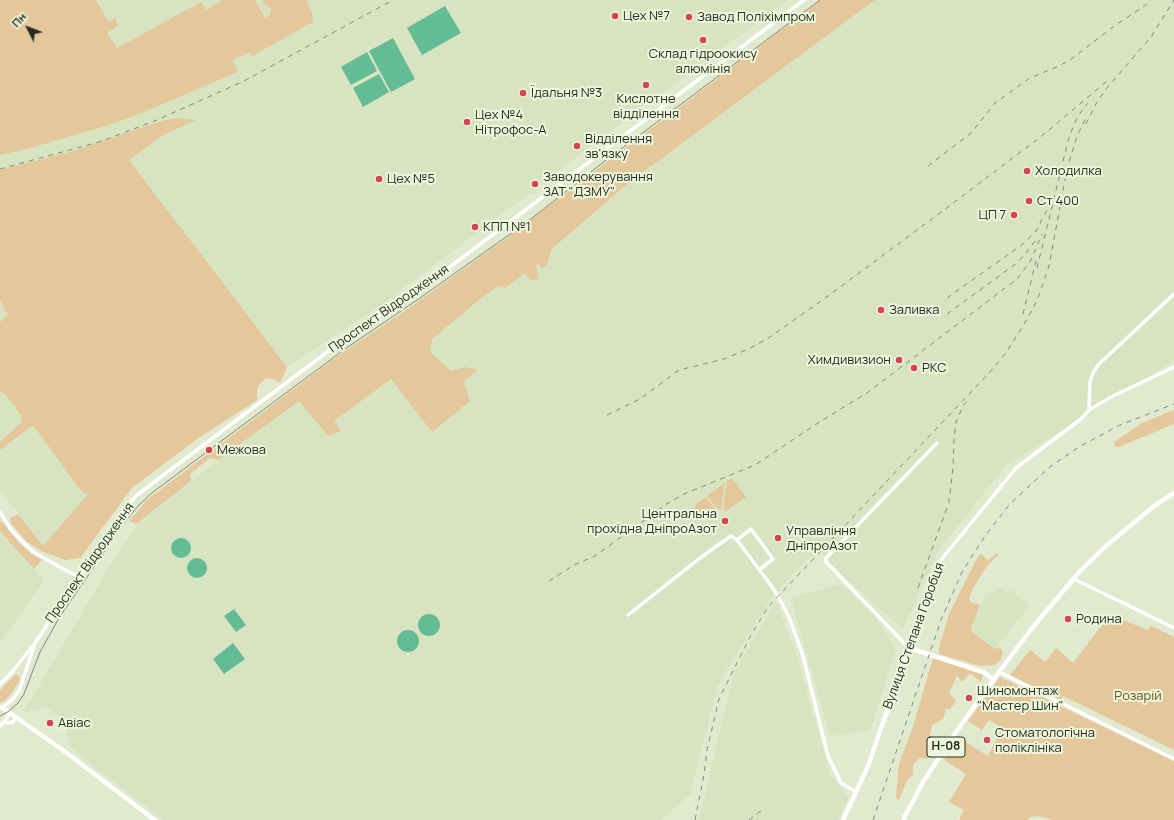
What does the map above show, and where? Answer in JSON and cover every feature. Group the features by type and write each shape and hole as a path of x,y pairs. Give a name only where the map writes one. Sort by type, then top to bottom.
{"main road":[{"name":"Н-08","path":"905,819 923,782 993,679 1033,627 1074,579 1106,546 1154,506 1174,493"},
{"path":"909,648 983,672 993,679"},
{"name":"Вулиця Степана Горобця","path":"843,820 868,766 909,648"},
{"path":"1,708 64,751 155,820"}],"street":[{"name":"Проспект Відродження","path":"0,684 12,672 35,643 78,577 128,505 149,485 364,325 406,300 804,0"},
{"path":"1089,410 1090,382 1092,373 1098,365 1174,294"},
{"name":"Вулиця Степана Горобця","path":"909,648 941,560 1016,468 1081,419 1089,410 1112,396 1174,367"},
{"path":"909,648 826,562 826,558 937,442"},
{"path":"0,512 11,530 29,549 42,558 78,577"},
{"path":"737,540 751,529 773,559 760,569"},
{"path":"628,615 700,558 731,536 737,540 760,569 778,596 795,632 828,756 842,783 856,792"},
{"path":"1074,579 1174,628"},
{"name":"Проспект Відродження","path":"1,708 14,699 20,689 35,643"},
{"path":"998,672 1174,759"},
{"path":"0,726 10,713"},
{"path":"4,722 10,723 16,717"}],"shaded area":[{"path":"0,0 787,0 547,179 533,194 531,192 380,306 287,367 276,353 88,494 43,546 0,490"},
{"path":"875,0 1174,0 1174,361 1006,465 938,551 903,629 842,575 818,549 773,595 718,684 690,795 660,820 164,820 69,746 65,720 47,707 23,713 114,559 141,520 297,400 552,249 627,184"},
{"path":"445,6 461,33 422,55 407,28"},
{"path":"393,38 415,79 391,92 369,51"},
{"path":"367,52 377,71 351,85 341,67"},
{"path":"379,74 389,92 363,107 353,88"},
{"path":"0,531 44,581 0,643"},
{"path":"177,538 185,538 191,544 191,552 185,558 177,558 171,552 171,544"},
{"path":"193,558 201,558 207,564 207,572 201,578 193,578 187,572 187,564"},
{"path":"842,584 874,615 896,649 870,730 830,736 791,598"},
{"path":"1000,588 1007,592 1011,590 1030,606 995,648 967,630 987,595"},
{"path":"776,602 798,659 830,774 848,797 838,820 699,820 734,672"},
{"path":"234,609 246,625 236,632 224,616"},
{"path":"429,614 437,617 440,625 437,633 429,636 421,633 418,625 421,617"},
{"path":"408,630 416,633 419,641 416,649 408,652 400,649 397,641 400,633"},
{"path":"233,643 245,659 224,674 213,659"}],"green space":[{"path":"0,0 96,0 109,22 115,18 118,26 107,33 117,48 201,2 207,10 222,0 255,0 265,18 270,14 271,8 264,4 262,0 306,0 312,12 313,22 252,56 250,52 233,60 238,72 109,125 27,149 0,155"},
{"path":"821,0 875,0 627,184 552,249 547,264 543,268 534,262 539,279 531,280 525,273 505,288 498,286 432,339 430,352 451,371 465,367 478,370 464,381 470,401 432,432 391,379 334,421 341,431 328,436 299,401 218,460 210,458 190,474 191,481 141,520 138,524 129,521 149,498 339,355 409,308 505,239"},
{"path":"175,118 196,120 165,134 129,160 287,367 280,383 273,379 267,378 261,382 257,389 257,400 197,439 132,488 80,558 65,560 41,551 26,541 11,523 10,518 18,514 43,546 88,494 82,492 33,425 0,450 0,442 21,423 22,416 5,394 0,392 0,322 8,315 0,300 0,170 77,150 155,123"},
{"path":"1174,410 1174,424 1119,447 1115,447 1114,442 1142,423"},
{"path":"730,479 736,483 746,497 726,511 723,510 727,481"},
{"path":"725,482 721,510 718,509 707,496"},
{"path":"706,497 716,510 715,515 694,511 696,504"},
{"path":"0,521 4,523 19,543 42,560 34,569 0,531"},
{"path":"997,553 999,554 987,566 973,588 969,599 971,602 980,605 971,628 972,632 995,649 999,647 1003,651 1001,659 995,665 980,666 939,654 939,648 949,614 975,562 980,554 988,560"},
{"name":"Розарій","path":"1106,613 1148,630 1151,626 1174,637 1174,750 1063,696 1060,700 1010,675 1030,650 1045,662 1056,648 1073,663 1102,625 1101,624 1105,620 1103,618"},
{"path":"933,658 983,675 981,682 969,674 962,682 956,675 949,693 956,700 951,709 946,709 943,719 932,725 928,745 935,749 928,759 920,758 913,765 913,775 907,780 899,800 896,798 899,763 912,729"},
{"path":"16,674 20,679 6,700 0,703 0,690"},
{"path":"1000,677 1174,761 1174,820 1052,820 1039,816 1031,817 1027,820 959,820 964,810 949,802 966,774 944,760 958,737 988,756 1002,728 989,720 982,730 968,721"}],"tram line":[{"path":"0,716 9,711 18,703 24,694 40,652 59,618 121,527 138,506 153,492 345,349 527,222 601,164 820,0"}],"railway":[{"path":"0,169 99,142 157,120 244,81 393,0"},
{"path":"928,166 971,133 995,103 1030,78 1070,60 1151,0"},
{"path":"1086,124 1097,102 1106,89 1151,37 1174,0"},
{"path":"607,415 640,399 679,370 724,359 767,339 824,299 1043,135 1107,81"},
{"path":"1037,268 1069,137 1078,116 1088,103"},
{"path":"695,820 704,775 707,750 719,699 751,635 768,607 989,373 1006,353 1030,314 1038,298 1049,266 1067,169 1077,136 1086,118"},
{"path":"947,298 1023,244 1036,231 1047,210"},
{"path":"549,581 574,565 595,556 668,503 684,494 755,465 821,421 867,393 1017,279 1030,262 1042,234"},
{"path":"947,314 1017,263 1038,237"},
{"path":"1023,314 1036,261"},
{"path":"918,588 949,502 956,422 963,406 967,401"},
{"path":"873,820 941,620 962,572 985,536 1009,505 1051,466 1079,447 1120,425 1174,404"},
{"path":"749,820 762,810"}],"place":[{"name":"Цех №7","path":"615,16"},
{"name":"Завод Поліхімпром","path":"689,17"},
{"name":"Склад гідроокису алюмінія","path":"703,40"},
{"name":"Кислотне відділення","path":"646,85"},
{"name":"Їдальня №3","path":"523,93"},
{"name":"Цех №4 Нітрофос-А","path":"467,122"},
{"name":"Відділення зв'язку","path":"577,146"},
{"name":"Холодилка","path":"1027,171"},
{"name":"Цех №5","path":"379,179"},
{"name":"Заводокерування ЗАТ \"ДЗМУ\"","path":"535,184"},
{"name":"Ст 400","path":"1029,201"},
{"name":"ЦП 7","path":"1014,215"},
{"name":"КПП №1","path":"475,227"},
{"name":"Заливка","path":"881,310"},
{"name":"Химдивизион","path":"899,360"},
{"name":"РКС","path":"914,368"},
{"name":"Межова","path":"209,450"},
{"name":"Центральна прохідна ДніпроАзот","path":"725,521"},
{"name":"Управління ДніпроАзот","path":"778,538"},
{"name":"Родина","path":"1068,619"},
{"name":"Шиномонтаж \"Мастер Шин\"","path":"969,698"},
{"name":"Авіас","path":"50,723"},
{"name":"Стоматологічна поліклініка","path":"987,740"}]}
